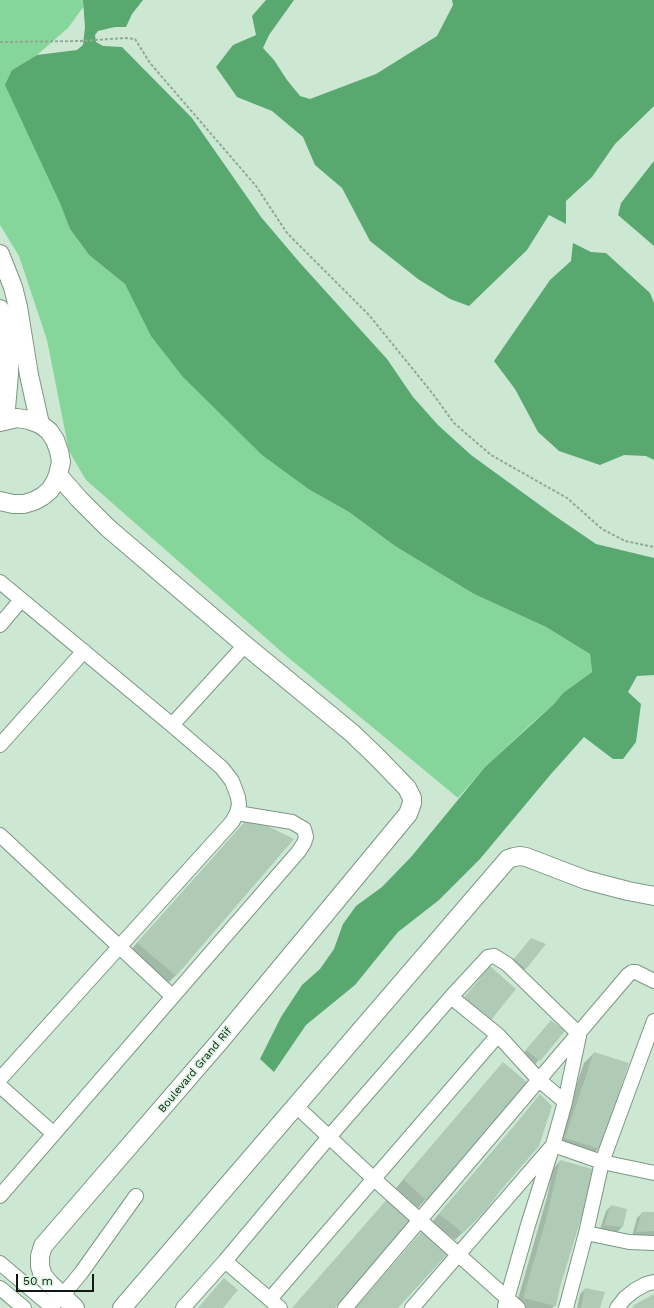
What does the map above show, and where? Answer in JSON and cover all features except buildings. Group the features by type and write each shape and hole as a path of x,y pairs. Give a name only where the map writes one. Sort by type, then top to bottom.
{"main road":[{"path":"0,254 11,281 18,307 28,375 40,424"},
{"path":"0,309 8,354 9,374 3,421 17,418 40,424 49,431 55,440 61,462 58,475 50,490 34,501 24,504 1,502"},
{"name":"Boulevard Grand Rif","path":"58,475 103,524 245,645 352,733 386,765 407,788 412,798 411,809 393,832 220,1041 43,1246 40,1256 40,1266 43,1276 58,1305"},
{"path":"122,1308 508,859 520,856 586,880 654,896"}],"street":[{"path":"0,582 172,725 228,774 238,797 239,805 232,822 0,1079"},
{"path":"0,625 21,600"},
{"path":"172,725 245,645"},
{"path":"0,745 84,651"},
{"path":"0,1196 5,1179 54,1134 299,851 306,837 304,829 292,822 237,813"},
{"path":"0,835 172,996"},
{"path":"183,1308 329,1137 451,997 488,957 494,956 512,969 579,1034"},
{"path":"345,1308 630,973 636,972 654,981"},
{"path":"451,997 498,1035 539,1080 565,1102"},
{"path":"566,1308 586,1233 602,1162 654,1021"},
{"path":"510,1305 528,1225 565,1102 579,1034"},
{"path":"224,1261 275,1304 374,1179 498,1035"},
{"path":"0,1086 54,1134"},
{"path":"296,1106 458,1255 510,1305"},
{"path":"553,1145 602,1162 654,1173"},
{"path":"412,1308 553,1145"},
{"path":"0,1264 28,1287 58,1305 136,1196"},
{"path":"586,1233 629,1242 654,1243"},
{"path":"617,1308 625,1298 635,1290 646,1284 654,1282"},
{"path":"0,1288 17,1306 28,1287"}],"path":[{"path":"0,42 81,41 125,38 135,39 150,63 256,186 287,232 369,315 454,423 491,455 567,498 602,529 625,541 654,547"}],"shaded area":[{"path":"0,0 83,0 84,6 68,28 37,55 12,70 70,229 89,255 125,284 133,298 310,490 349,512 395,546 474,594 546,627 590,654 592,672 563,693 554,704 485,767 458,798 284,654 86,480 69,451 47,340 19,256 0,225"},
{"path":"83,0 143,0 132,14 126,27 115,27 98,31 95,35 96,42 103,46 122,47 192,118 261,217 300,263 387,359 413,397 438,425 471,455 596,544 654,558 654,675 637,676 628,692 641,704 636,742 623,759 613,759 584,737 480,859 439,900 398,932 355,985 306,1025 274,1072 260,1059 281,1017 302,985 320,969 334,949 343,924 356,906 382,887 411,857 485,767 554,704 563,693 592,672 590,654 546,627 474,594 395,546 349,512 310,490 262,455 183,377 151,336 125,284 89,255 70,229 60,203 5,85 12,70 37,55 77,50 83,45 85,27"},
{"path":"266,0 294,0 269,35 263,48 274,60 300,96 310,99 376,74 437,36 453,5 452,0 654,0 654,106 615,144 592,177 566,201 566,224 549,215 527,250 469,306 450,299 418,279 370,241 342,188 315,165 303,137 272,111 237,97 216,67 233,45 256,35 252,16"},
{"path":"654,161 654,246 618,215 621,203"},
{"path":"573,243 591,252 606,253 650,293 654,303 654,460 646,456 624,455 600,465 559,451 538,432 515,389 494,361 550,280 571,261"}]}
